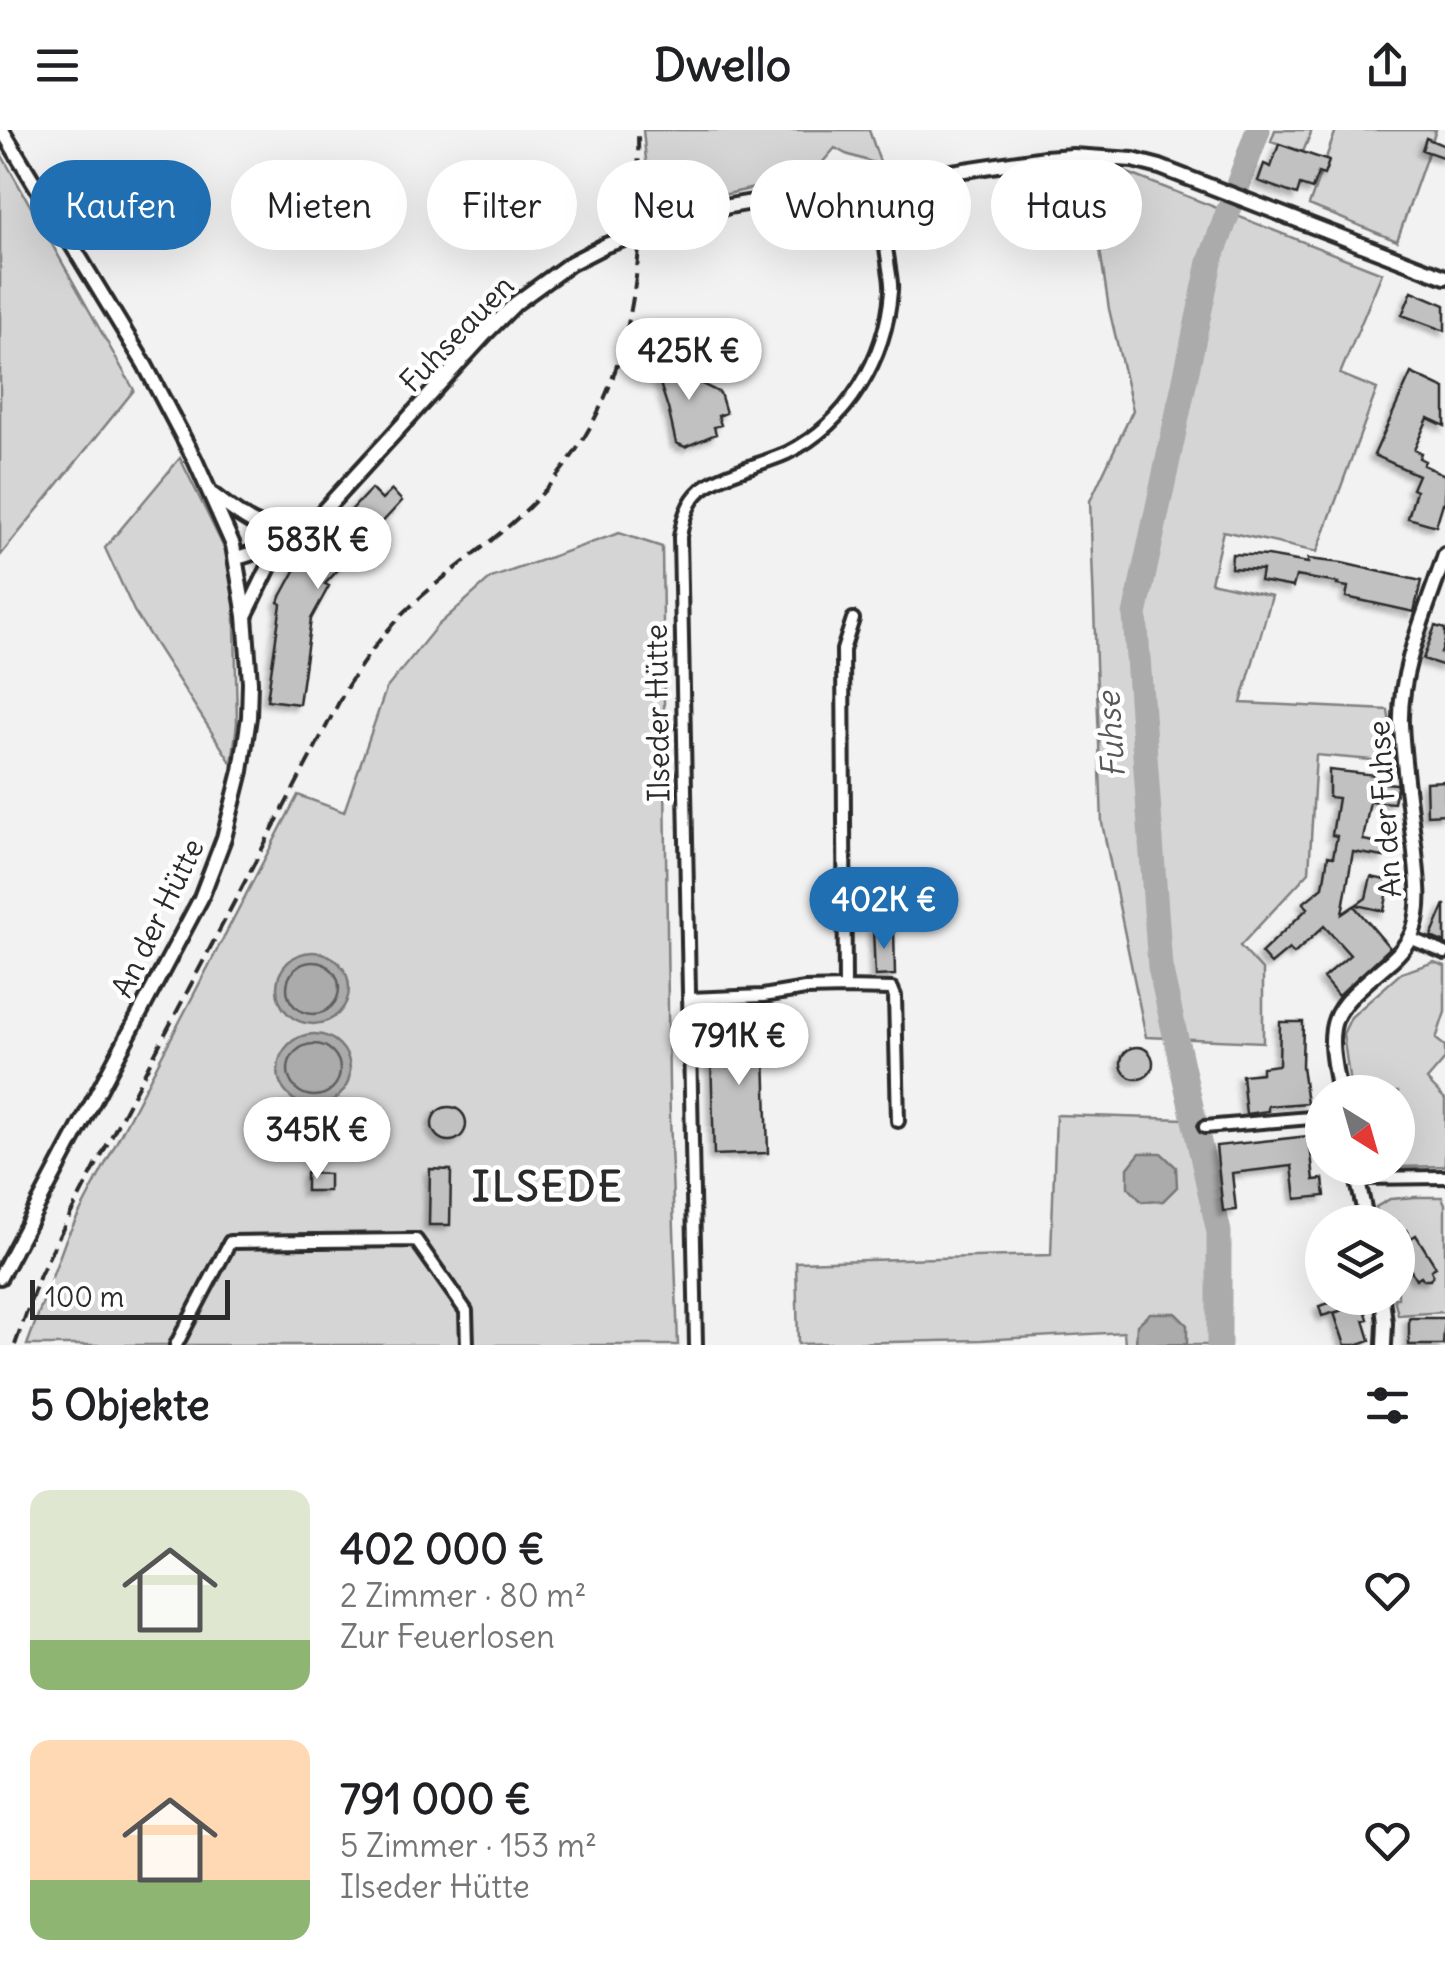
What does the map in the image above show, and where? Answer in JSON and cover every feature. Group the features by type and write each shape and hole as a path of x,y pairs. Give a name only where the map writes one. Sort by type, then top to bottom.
{"street":[{"name":"An der Hütte","path":"0,1277 201,898 224,838 240,772 250,682 234,544 212,494 146,366 2,130"},
{"name":"Fuhseauen","path":"971,169 1073,156 1133,160 1226,191 1445,277"},
{"name":"Fuhseauen","path":"236,558 294,534 316,519 516,303 571,263 606,245 750,203"},
{"name":"Ilseder Hütte","path":"696,1345 680,537 684,512 702,490 788,452 830,425 846,409 881,341 892,289 886,250"},
{"path":"212,494 246,521 294,534 269,567 245,616"},
{"name":"An der Fuhse","path":"1336,1075 1331,1030 1335,1017 1353,993 1399,953 1410,938 1417,914 1418,883 1401,722 1402,694 1445,555"},
{"path":"845,988 843,650 853,619"},
{"path":"1410,938 1445,952"},
{"path":"689,999 763,996 806,989 892,989 898,1120"},
{"path":"1204,1127 1305,1118"},
{"path":"1415,1176 1445,1177"},
{"path":"176,1345 230,1242 416,1240 466,1311 468,1345"},
{"path":"1384,1345 1385,1315"}],"shaded area":[{"path":"643,130 869,130 879,160 865,160 835,148 825,160 750,160 750,189 730,193 730,160 646,160"},
{"path":"1275,130 1312,130 1303,152 1271,141"},
{"path":"1336,130 1436,130 1397,241 1309,205"},
{"path":"0,152 30,205 30,250 55,250 134,390 0,556"},
{"path":"1142,179 1382,273 1340,374 1377,389 1317,552 1223,531 1211,582 1272,596 1241,703 1388,710 1395,762 1316,755 1309,872 1240,946 1263,971 1263,1042 1146,1037 1102,823 1090,501 1133,410 1109,309 1100,250 1142,250"},
{"path":"180,458 234,576 237,723 232,764 134,611 105,548"},
{"path":"619,533 662,547 669,1086 678,1345 27,1345 66,1239 298,795 344,812 386,689 437,626 491,578"},
{"path":"1434,962 1445,966 1445,1012 1436,1039 1445,1046 1445,1059 1427,1080 1445,1099 1445,1166 1415,1167 1415,1075 1349,1075 1343,1034 1351,1017 1401,973"},
{"path":"1056,1115 1186,1119 1215,1232 1214,1345 1125,1345 1124,1332 798,1344 796,1262 1051,1255"},
{"path":"1442,1197 1445,1312 1415,1314 1415,1205 1380,1205 1390,1199"}],"water":[{"path":"313,952 339,962 349,988 339,1014 313,1024 287,1014 277,988 287,962"},
{"path":"314,1034 340,1044 350,1070 340,1096 314,1106 288,1096 278,1070 288,1044"},
{"path":"1140,1153 1161,1153 1176,1167 1177,1187 1163,1201 1142,1202 1128,1187 1128,1168"},
{"path":"1150,1313 1175,1313 1187,1325 1187,1344 1136,1345 1137,1325"}],"building":[{"path":"1426,138 1445,146 1445,158 1422,150"},
{"path":"1279,144 1329,161 1324,175 1318,173 1312,189 1300,185 1297,195 1258,181 1264,164 1271,167"},
{"path":"1412,291 1445,305 1445,331 1402,315"},
{"path":"684,356 692,379 720,393 726,413 718,416 721,425 714,427 716,434 685,447 676,443 655,368"},
{"path":"1411,373 1445,389 1445,426 1428,418 1414,450 1421,453 1423,465 1445,475 1445,504 1436,526 1408,518 1418,475 1374,455"},
{"path":"371,489 382,500 392,490 402,501 325,584 329,586 311,619 299,704 267,700 281,604 278,602 296,569"},
{"path":"1232,554 1342,563 1421,581 1414,612 1346,597 1348,587 1338,583 1296,576 1293,587 1260,581 1262,570 1231,568"},
{"path":"1435,626 1445,629 1441,653 1445,654 1445,666 1423,659"},
{"path":"1329,770 1386,776 1385,783 1397,787 1394,803 1370,801 1363,840 1386,844 1384,857 1353,852 1342,914 1354,906 1390,948 1338,996 1323,978 1350,955 1324,926 1294,954 1289,949 1271,964 1261,953 1308,908 1303,903 1323,887 1328,856 1333,857 1337,836 1332,835 1338,798 1329,797"},
{"path":"1445,781 1445,814 1427,815 1426,782"},
{"path":"1371,877 1390,881 1384,911 1356,905 1366,898"},
{"path":"1445,904 1445,943 1431,937"},
{"path":"873,928 894,928 895,975 875,976"},
{"path":"764,1021 768,1153 714,1155 710,1023"},
{"path":"1280,1022 1303,1022 1305,1103 1268,1106 1268,1111 1246,1114 1242,1075 1262,1073 1262,1067 1279,1065"},
{"path":"1137,1047 1149,1051 1153,1063 1149,1075 1137,1079 1125,1075 1121,1063 1125,1051"},
{"path":"449,1107 461,1112 466,1124 461,1136 449,1141 437,1136 432,1124 437,1112"},
{"path":"1305,1136 1305,1185 1324,1185 1325,1196 1296,1199 1292,1166 1232,1173 1236,1210 1223,1211 1216,1146"},
{"path":"430,1169 451,1170 450,1225 429,1225"},
{"path":"306,1173 329,1174 329,1191 306,1191"},
{"path":"1416,1235 1436,1267 1431,1270 1430,1280 1421,1276 1416,1279"},
{"path":"1335,1315 1367,1315 1368,1319 1364,1320 1370,1340 1345,1345"},
{"path":"1409,1318 1445,1318 1443,1345 1409,1345"}],"waterway":[{"name":"Fuhse","path":"1219,1345 1219,1232 1160,967 1135,615 1210,262 1258,130"}],"railway":[{"path":"15,1345 57,1240 348,685 400,617 526,510 573,455 591,426 617,364 633,296 640,227 638,130"}],"district":[{"name":"ILSEDE","path":"548,1187"}]}
